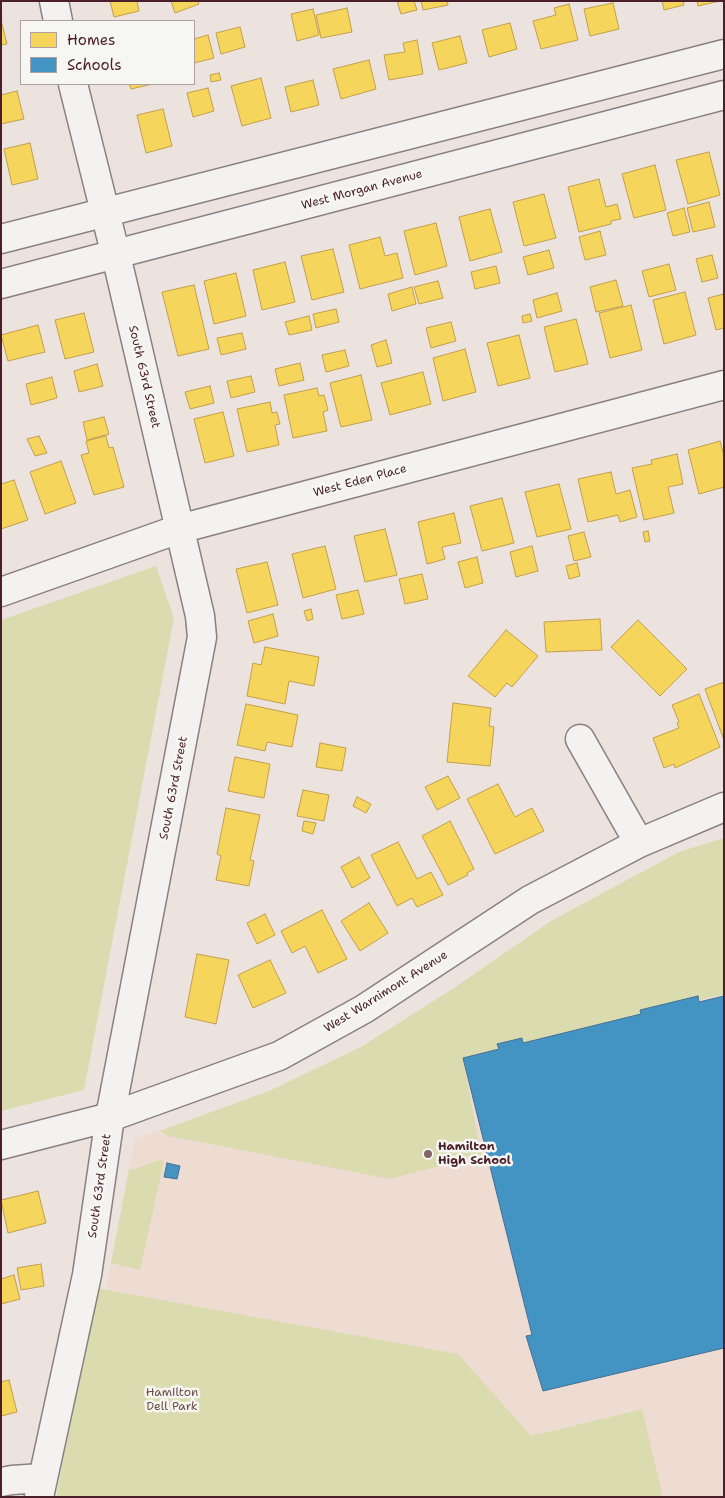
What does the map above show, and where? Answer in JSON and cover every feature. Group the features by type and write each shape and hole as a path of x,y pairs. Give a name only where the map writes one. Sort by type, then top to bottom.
{"street":[{"path":"54,1 58,20"},
{"path":"1,239 724,54"},
{"name":"South 63rd Street","path":"40,1488 87,1275 110,1117 202,637 200,616 116,254 73,85"},
{"name":"West Morgan Avenue","path":"1,284 724,95"},
{"name":"West Eden Place","path":"1,592 179,529 724,385"},
{"path":"580,738 639,843"},
{"name":"West Warnimont Avenue","path":"1,1145 110,1117 279,1056 364,1009 530,900 639,843 724,808"},
{"path":"1,1482 40,1488"}],"shaded area":[{"name":"Hamilton High School","path":"724,838 724,1497 663,1497 641,1409 531,1436 457,1354 106,1290 135,1139 269,1091 361,1047 454,988 551,921 679,852"}],"green space":[{"path":"156,566 174,618 84,1090 1,1111 1,620"},
{"path":"724,838 724,994 463,1058 481,1155 390,1179 169,1136 160,1131 269,1091 361,1047 454,988 551,921 679,852"},
{"path":"159,1160 164,1161 140,1270 111,1263 129,1169 135,1169"},
{"name":"Hamilton Dell Park","path":"96,1288 458,1354 531,1436 642,1409 663,1497 56,1497"}],"building: Homes":[{"path":"110,1 137,1 139,11 114,17"},
{"path":"171,1 198,1 199,4 175,13"},
{"path":"397,1 414,1 417,10 401,14"},
{"path":"421,1 447,1 448,5 423,10"},
{"path":"662,1 683,1 684,5 664,10"},
{"path":"697,1 720,1 698,6"},
{"path":"613,3 619,29 590,36 584,9"},
{"path":"569,4 578,40 541,49 533,21 556,15 554,8"},
{"path":"347,8 352,32 321,38 316,15"},
{"path":"313,9 319,35 297,41 291,14"},
{"path":"1,20 7,44 1,45"},
{"path":"510,23 517,49 489,57 482,30"},
{"path":"240,27 245,47 221,54 216,33"},
{"path":"208,35 214,58 195,63 195,39"},
{"path":"460,36 467,63 439,70 432,43"},
{"path":"417,40 423,74 389,80 384,55 405,52 403,43"},
{"path":"369,60 376,89 341,99 333,69"},
{"path":"219,73 221,80 211,82 210,75"},
{"path":"261,78 271,118 242,126 231,86"},
{"path":"313,80 319,105 291,112 285,87"},
{"path":"129,85 149,85 131,89"},
{"path":"208,88 214,111 193,117 187,93"},
{"path":"17,91 24,119 1,124 1,95"},
{"path":"163,109 172,146 146,153 137,115"},
{"path":"30,143 38,179 12,185 4,149"},
{"path":"709,152 720,195 688,204 676,160"},
{"path":"655,165 666,210 634,218 622,174"},
{"path":"599,179 606,207 617,204 621,219 611,221 611,224 579,232 568,187"},
{"path":"544,194 556,238 524,246 513,202"},
{"path":"709,202 715,227 693,232 687,208"},
{"path":"684,208 690,232 673,236 667,213"},
{"path":"490,209 502,252 470,261 459,217"},
{"path":"436,223 447,266 415,275 404,231"},
{"path":"600,231 606,255 585,260 579,237"},
{"path":"380,237 385,256 397,253 403,278 360,289 349,245"},
{"path":"333,249 344,292 312,300 301,256"},
{"path":"549,250 554,268 528,275 523,257"},
{"path":"712,255 718,278 702,282 696,259"},
{"path":"285,262 295,302 262,310 253,270"},
{"path":"669,264 676,290 649,297 642,271"},
{"path":"496,266 500,283 475,289 471,272"},
{"path":"236,273 246,316 214,324 204,281"},
{"path":"616,280 623,306 596,312 590,287"},
{"path":"438,281 443,298 419,304 414,287"},
{"path":"194,285 209,349 178,356 162,292"},
{"path":"412,287 416,304 392,311 388,294"},
{"path":"685,292 696,335 664,344 653,300"},
{"path":"557,293 562,311 537,318 533,300"},
{"path":"724,294 724,328 716,330 708,298"},
{"path":"631,305 642,350 610,358 599,313"},
{"path":"336,309 339,322 316,328 313,314"},
{"path":"84,313 94,352 65,359 55,320"},
{"path":"530,314 532,321 523,323 522,316"},
{"path":"309,316 312,330 289,335 285,322"},
{"path":"576,319 588,364 555,372 544,327"},
{"path":"451,322 456,341 431,348 426,328"},
{"path":"38,325 45,352 8,361 1,335"},
{"path":"242,333 246,349 221,355 217,338"},
{"path":"519,335 530,378 498,386 487,343"},
{"path":"386,340 392,363 377,367 371,345"},
{"path":"465,349 476,392 443,401 433,358"},
{"path":"345,350 349,366 326,372 322,355"},
{"path":"300,363 304,380 279,386 275,369"},
{"path":"97,364 103,386 79,392 74,371"},
{"path":"423,372 431,404 390,415 381,383"},
{"path":"361,375 372,420 341,427 330,383"},
{"path":"251,376 255,392 231,398 227,381"},
{"path":"52,377 57,398 31,405 26,384"},
{"path":"210,386 214,403 190,409 185,392"},
{"path":"317,388 319,396 324,395 328,410 323,412 327,431 293,438 284,395"},
{"path":"270,402 272,413 277,412 280,424 275,425 279,445 247,452 237,409"},
{"path":"223,412 234,456 205,463 194,419"},
{"path":"104,417 109,434 87,440 83,422"},
{"path":"39,436 47,453 35,456 27,439"},
{"path":"106,436 109,448 113,447 124,487 94,495 81,455 89,453 86,441"},
{"path":"720,441 724,456 724,487 699,494 688,450"},
{"path":"677,454 683,484 668,487 674,513 644,520 632,468 652,464 651,460"},
{"path":"61,461 76,503 45,514 30,472"},
{"path":"611,472 616,494 630,490 637,517 620,522 618,515 588,522 578,479"},
{"path":"14,480 28,520 1,529 1,484"},
{"path":"559,484 571,529 537,537 525,492"},
{"path":"502,498 514,543 482,551 470,506"},
{"path":"454,513 461,543 442,547 445,559 427,564 418,522"},
{"path":"385,529 397,575 365,582 354,536"},
{"path":"648,531 650,541 645,542 643,532"},
{"path":"584,532 591,557 574,561 568,536"},
{"path":"325,546 336,589 303,598 292,554"},
{"path":"532,546 538,571 516,577 510,552"},
{"path":"477,557 483,583 465,588 458,562"},
{"path":"267,562 278,605 247,613 236,569"},
{"path":"577,563 580,576 569,579 566,566"},
{"path":"422,574 428,599 405,604 399,579"},
{"path":"358,590 364,614 342,619 336,595"},
{"path":"311,609 313,619 307,621 304,611"},
{"path":"273,614 278,636 254,643 248,621"},
{"path":"600,619 602,650 546,652 544,622"},
{"path":"638,620 687,669 660,696 611,647"},
{"path":"506,630 538,656 512,687 507,683 495,697 468,676"},
{"path":"265,647 319,657 314,686 289,681 285,704 247,696 253,663 261,665"},
{"path":"724,682 724,740 705,689"},
{"path":"699,694 720,747 675,768 674,764 664,768 653,738 679,728 677,723 679,722 672,705"},
{"path":"453,703 491,708 489,726 494,727 490,766 447,762"},
{"path":"246,704 298,715 292,747 267,742 265,751 237,745"},
{"path":"320,743 346,748 342,771 316,767"},
{"path":"235,757 270,764 264,798 228,791"},
{"path":"448,776 460,798 437,810 425,787"},
{"path":"498,784 515,817 532,808 544,831 495,854 467,799"},
{"path":"303,790 329,795 324,821 297,816"},
{"path":"357,797 371,804 366,813 353,806"},
{"path":"226,808 260,815 250,860 254,861 249,886 216,880 221,856 217,854"},
{"path":"304,821 316,823 313,834 302,831"},
{"path":"450,821 474,869 467,873 468,875 448,885 422,836"},
{"path":"398,842 417,879 431,872 443,895 417,907 412,898 397,906 371,855"},
{"path":"359,857 370,878 352,888 341,867"},
{"path":"369,903 388,933 360,951 341,921"},
{"path":"322,910 347,959 318,973 305,946 292,953 281,931"},
{"path":"265,914 275,935 257,944 247,923"},
{"path":"197,954 229,960 216,1024 185,1017"},
{"path":"270,960 286,993 253,1008 238,975"},
{"path":"38,1191 46,1223 8,1233 1,1200"},
{"path":"41,1264 44,1286 21,1290 17,1268"},
{"path":"14,1275 20,1299 1,1304 1,1279"},
{"path":"9,1380 17,1412 1,1416 1,1382"}],"building: Schools":[{"path":"698,996 699,1002 724,996 724,1348 543,1391 526,1336 532,1335 463,1058 499,1049 497,1044 522,1038 523,1043 641,1014 640,1010"},
{"path":"167,1163 180,1166 177,1179 164,1177"}],"place":[{"name":"Hamilton High School","path":"428,1154"}]}
